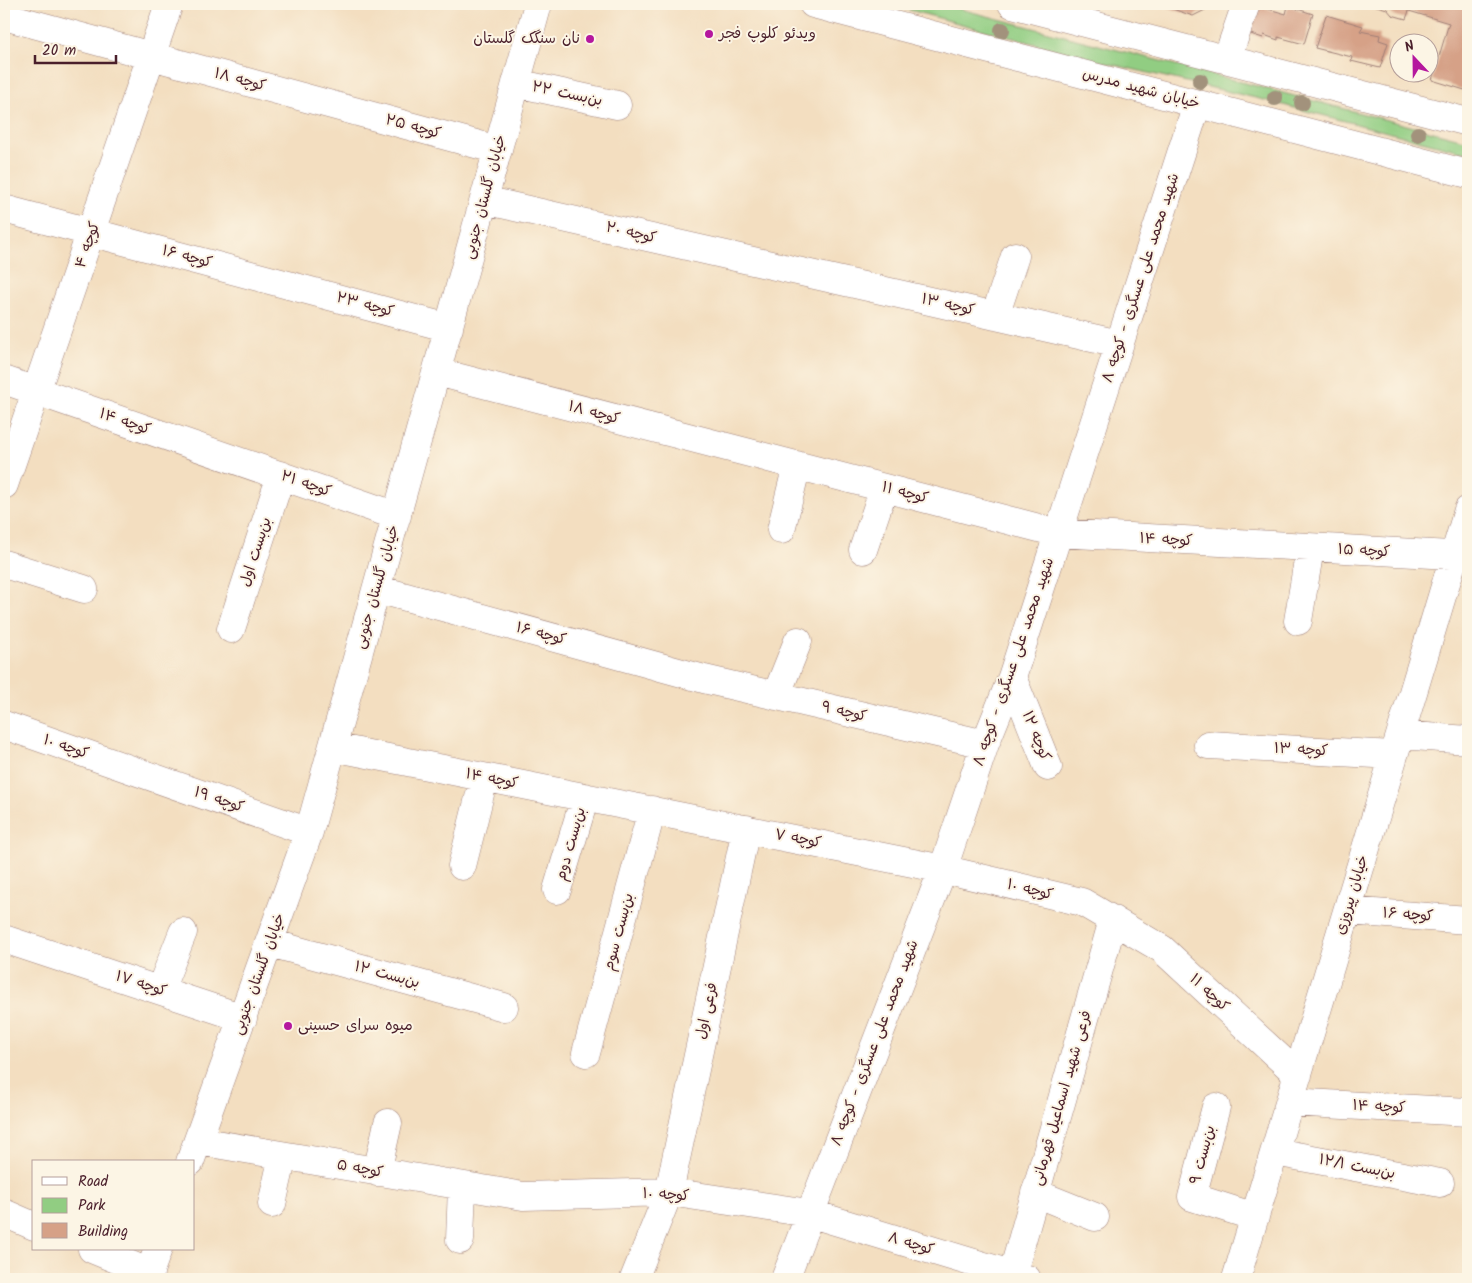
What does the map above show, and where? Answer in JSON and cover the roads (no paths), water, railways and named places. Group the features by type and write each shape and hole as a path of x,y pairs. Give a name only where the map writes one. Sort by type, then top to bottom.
{"street":[{"name":"کوچه ۴","path":"4,485 169,4"},
{"name":"خیابان گلستان جنوبی","path":"194,1152 309,832 538,4"},
{"name":"خیابان شهید مدرس","path":"813,4 850,8 1197,104 1468,174"},
{"path":"1012,4 1468,122"},
{"path":"1227,59 1246,4"},
{"path":"4,16 152,56"},
{"name":"کوچه ۱۸","path":"152,56 328,104"},
{"name":"بن‌بست ۲۲","path":"516,83 617,105"},
{"name":"کوچه ۲۵","path":"328,104 498,150"},
{"name":"شهید محمد علی عسگری - کوچه ۸","path":"809,1213 943,869 985,744 1012,677 1197,104"},
{"name":"کوچه ۲۰","path":"484,200 777,266"},
{"path":"4,209 92,232"},
{"name":"کوچه ۱۶","path":"92,232 281,283"},
{"path":"995,316 1015,256"},
{"name":"کوچه ۱۳","path":"777,266 1119,344"},
{"name":"کوچه ۲۳","path":"281,283 449,328"},
{"name":"کوچه ۱۸","path":"437,372 751,453"},
{"path":"4,380 36,391"},
{"name":"کوچه ۱۴","path":"36,391 215,452"},
{"name":"کوچه ۲۱","path":"215,452 397,516"},
{"name":"کوچه ۱۱","path":"751,453 1058,533"},
{"path":"781,530 797,466"},
{"name":"بن‌بست اول","path":"231,629 281,475"},
{"path":"863,550 884,488"},
{"name":"خیابان پیروزی","path":"1236,1279 1397,745 1461,556 1468,510"},
{"name":"کوچه ۱۴","path":"1058,533 1274,546"},
{"name":"کوچه ۱۵","path":"1274,546 1461,556"},
{"path":"1298,621 1310,548"},
{"path":"4,564 84,589"},
{"name":"کوچه ۱۶","path":"377,589 704,679"},
{"path":"776,696 798,641"},
{"name":"کوچه ۱۲","path":"1012,677 1048,767"},
{"name":"کوچه ۹","path":"704,679 985,744"},
{"name":"کوچه ۱۰","path":"4,725 129,768"},
{"path":"1397,745 1468,740"},
{"name":"کوچه ۱۳","path":"1208,746 1397,745"},
{"name":"کوچه ۱۴","path":"333,746 484,778 652,810"},
{"name":"کوچه ۱۹","path":"129,768 309,832"},
{"path":"462,866 484,778"},
{"name":"بن‌بست دوم","path":"557,890 584,797"},
{"name":"کوچه ۷","path":"652,810 943,869"},
{"name":"بن‌بست سوم","path":"586,1054 652,810"},
{"name":"فرعی اول","path":"634,1279 669,1192 746,829"},
{"name":"کوچه ۱۰","path":"943,869 1082,902 1113,920"},
{"name":"کوچه ۱۶","path":"1347,911 1468,920"},
{"name":"کوچه ۱۱","path":"1113,920 1162,949 1298,1075"},
{"name":"فرعی شهید اسماعیل قهرمانی","path":"1017,1278 1035,1194 1113,920"},
{"path":"160,990 183,932"},
{"name":"کوچه ۱۷","path":"4,939 243,1018"},
{"name":"بن‌بست ۱۲","path":"270,943 504,1007"},
{"name":"کوچه ۱۴","path":"1290,1102 1468,1112"},
{"name":"بن‌بست ۹","path":"1216,1107 1192,1197 1255,1216"},
{"path":"377,1172 388,1123"},
{"name":"کوچه ۵","path":"194,1152 284,1156 523,1196"},
{"name":"بن‌بست ۱۲/۱","path":"1275,1152 1440,1183"},
{"path":"272,1204 284,1156"},
{"path":"460,1240 462,1186"},
{"name":"کوچه ۱۰","path":"523,1196 669,1192 809,1213"},
{"path":"1035,1194 1095,1217"},
{"path":"4,1213 32,1225"},
{"path":"785,1279 809,1213"},
{"name":"کوچه ۸","path":"809,1213 1017,1278"},
{"path":"95,1250 152,1267"}],"place":[{"name":"ویدئو کلوپ فجر","path":"709,34"},
{"name":"نان سنگک گلستان","path":"590,39"},
{"name":"میوه سرای حسینی","path":"288,1026"}]}
